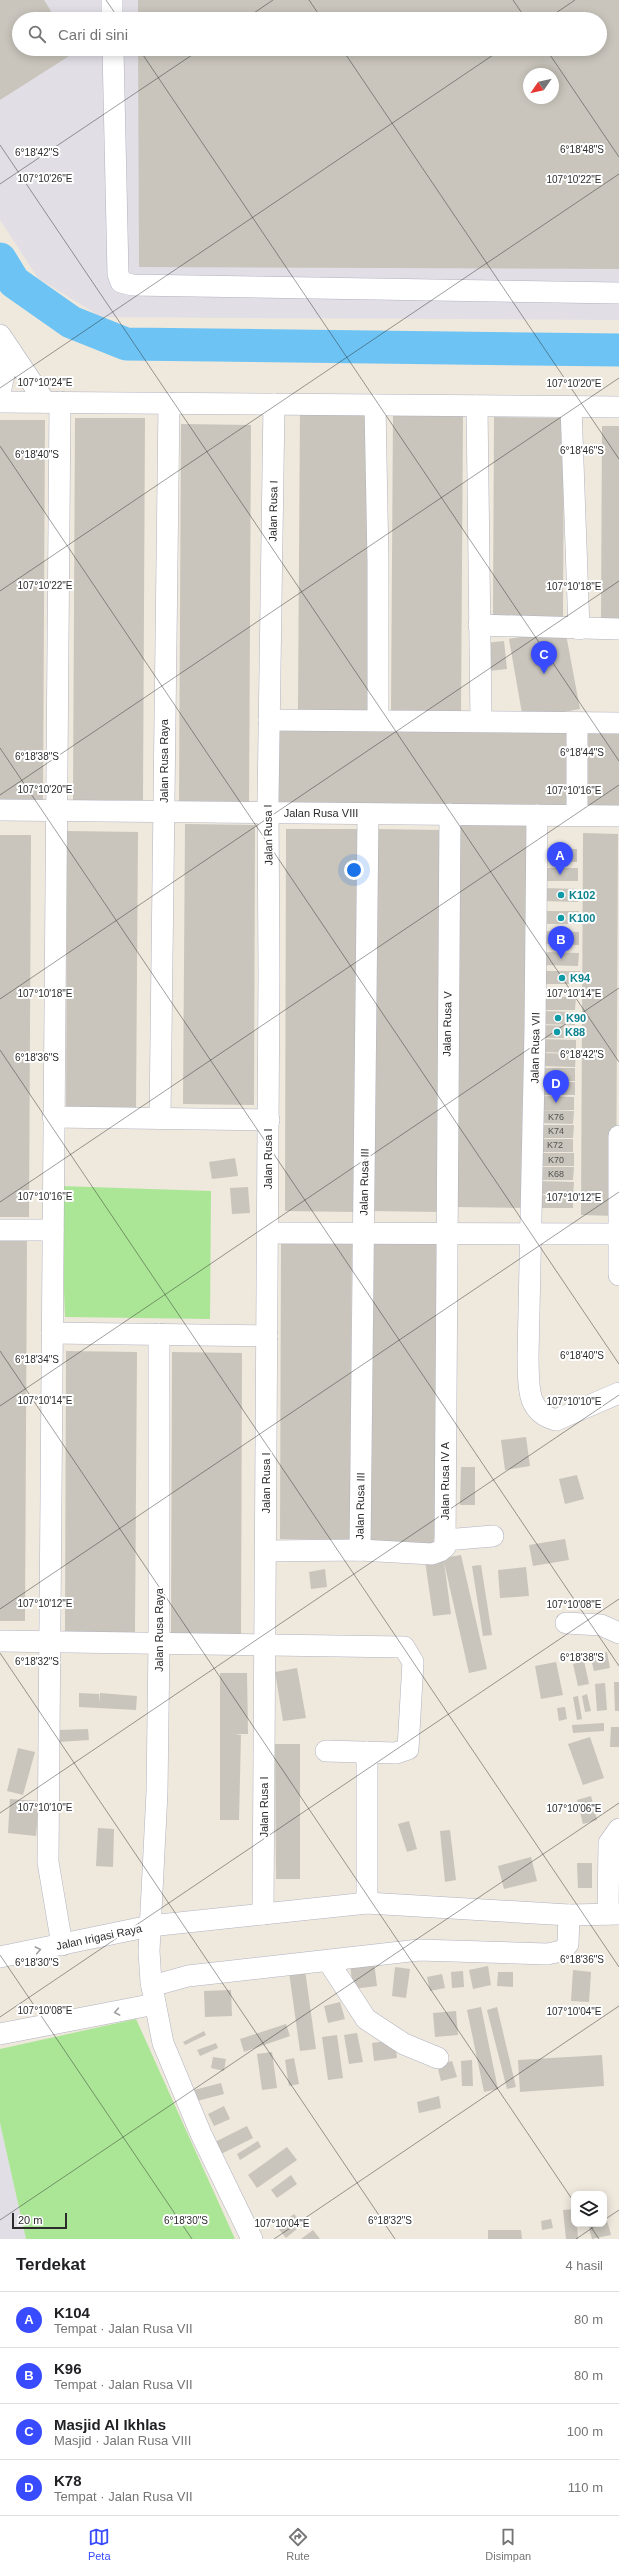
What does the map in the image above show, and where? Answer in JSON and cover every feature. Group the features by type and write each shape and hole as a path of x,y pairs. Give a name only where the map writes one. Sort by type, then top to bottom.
{"street":[{"path":"112,0 112,12"},
{"path":"113,56 118,274 121,282 132,286 619,293"},
{"path":"0,392 5,342"},
{"path":"5,342 52,402 56,811 48,1862 62,1945"},
{"path":"0,402 619,407"},
{"name":"Jalan Rusa Raya","path":"160,1118 168,403"},
{"name":"Jalan Rusa I","path":"263,1914 268,1233 268,813 274,404"},
{"path":"375,405 378,562 378,720"},
{"path":"477,406 481,721"},
{"path":"571,407 579,629"},
{"path":"479,625 619,629"},
{"path":"269,720 619,723"},
{"path":"577,722 577,816"},
{"name":"Jalan Rusa VIII","path":"0,810 619,816"},
{"name":"Jalan Rusa III","path":"360,1550 368,814"},
{"name":"Jalan Rusa V","path":"446,1234 450,814"},
{"name":"Jalan Rusa VII","path":"537,815 528,1358 530,1399 535,1408 545,1417 556,1420 619,1393"},
{"path":"53,1117 268,1120"},
{"path":"619,1136 619,1275"},
{"path":"0,1230 53,1230"},
{"path":"268,1233 618,1234"},
{"name":"Jalan Rusa IV A","path":"445,1540 446,1234"},
{"path":"52,1333 267,1336"},
{"name":"Jalan Rusa Raya","path":"159,1334 159,1643 157,1792 149,1951 153,1991 163,2043 201,2134 252,2239"},
{"path":"266,1551 360,1550 432,1554 445,1547 445,1540 493,1536"},
{"path":"566,1623 600,1625 619,1633"},
{"path":"0,1641 398,1645 406,1648 413,1662 409,1747 403,1752 326,1751"},
{"path":"367,1752 367,1903"},
{"path":"614,1914 609,1843 619,1829"},
{"name":"Jalan Irigasi Raya","path":"0,1958 150,1926 367,1903 569,1915 614,1914"},
{"path":"0,2034 153,1991 188,1976 419,1950 547,1954 562,1951 568,1944 569,1915"},
{"path":"328,1961 366,2019 404,2044 438,2058"}],"shaded area":[{"path":"0,0 619,0 619,320 101,317 38,278 0,220"},
{"path":"0,2123 26,2239 0,2239"}],"green space":[{"path":"60,1186 211,1191 210,1319 65,1317"},
{"path":"136,2019 235,2239 26,2239 0,2123 0,2049"}],"building":[{"path":"0,0 44,0 52,12 12,12 12,56 69,56 0,100"},
{"path":"138,0 619,0 619,269 139,267 138,56 607,56 607,12 138,12"},
{"path":"300,408 370,409 368,711 298,710"},
{"path":"393,411 463,411 461,713 391,713"},
{"path":"494,417 564,418 563,618 493,617"},
{"path":"75,418 145,418 143,800 73,800"},
{"path":"0,420 45,420 43,802 0,802"},
{"path":"181,424 251,425 249,807 179,806"},
{"path":"602,426 619,426 619,627 601,627"},
{"path":"565,629 580,709 523,719 509,639"},
{"path":"504,641 507,669 488,671 485,643"},
{"path":"272,726 572,728 571,812 272,810"},
{"path":"579,728 619,728 619,812 579,812"},
{"path":"185,824 255,825 254,1105 183,1104"},
{"path":"459,825 530,826 528,1208 457,1207"},
{"path":"286,829 357,829 355,1212 285,1211"},
{"path":"373,829 443,830 441,1212 371,1211"},
{"path":"67,831 138,832 136,1111 66,1111"},
{"path":"583,833 618,834 616,1216 581,1215"},
{"path":"0,835 31,835 29,1217 0,1217"},
{"path":"541,848 577,849 577,862 542,861"},
{"path":"542,868 578,868 578,881 542,881"},
{"name":"K102","path":"543,888 579,889 578,902 543,901"},
{"name":"K100","path":"543,911 579,911 579,924 543,924"},
{"path":"543,931 579,932 579,945 543,944"},
{"path":"543,952 579,953 578,966 543,965"},
{"name":"K94","path":"544,971 580,971 579,984 544,984"},
{"path":"540,997 576,997 575,1010 540,1010"},
{"name":"K90","path":"540,1011 576,1012 575,1025 540,1024"},
{"name":"K88","path":"539,1025 575,1026 575,1038 539,1038"},
{"path":"540,1039 576,1040 576,1053 540,1052"},
{"path":"540,1053 576,1054 575,1067 540,1066"},
{"path":"540,1068 575,1068 575,1081 539,1081"},
{"path":"539,1082 575,1082 575,1095 539,1095"},
{"path":"538,1096 574,1097 574,1110 538,1110"},
{"path":"538,1110 574,1111 573,1124 538,1123"},
{"path":"538,1125 574,1125 573,1138 538,1138"},
{"path":"537,1139 573,1139 573,1152 538,1152"},
{"path":"538,1153 574,1153 574,1166 538,1166"},
{"path":"235,1158 238,1176 212,1179 209,1162"},
{"path":"538,1167 574,1167 573,1180 538,1180"},
{"path":"538,1181 574,1182 573,1195 538,1194"},
{"path":"248,1187 250,1213 232,1214 230,1188"},
{"path":"537,1195 573,1195 573,1208 537,1208"},
{"path":"370,1238 440,1238 439,1550 368,1549"},
{"path":"0,1239 27,1239 25,1621 0,1621"},
{"path":"281,1243 352,1244 350,1540 280,1539"},
{"path":"66,1351 137,1352 135,1632 65,1632"},
{"path":"172,1352 242,1353 241,1634 171,1633"},
{"path":"526,1437 530,1466 505,1470 501,1440"},
{"path":"461,1467 475,1467 475,1505 460,1505"},
{"path":"577,1475 584,1499 565,1504 559,1479"},
{"path":"565,1539 569,1560 533,1566 529,1545"},
{"path":"461,1555 487,1669 469,1673 444,1562 451,1614 433,1616 425,1561"},
{"path":"481,1565 492,1635 483,1636 472,1566"},
{"path":"526,1567 529,1596 500,1598 498,1570"},
{"path":"325,1569 327,1587 311,1589 309,1572"},
{"path":"607,1652 610,1668 594,1671 590,1655"},
{"path":"584,1661 589,1684 578,1686 573,1664"},
{"path":"556,1662 563,1695 541,1699 535,1666"},
{"path":"297,1668 306,1718 283,1721 275,1672"},
{"path":"220,1673 247,1673 248,1734 235,1734 241,1735 239,1820 220,1820"},
{"path":"614,1682 619,1682 619,1711 615,1711"},
{"path":"605,1683 607,1710 597,1711 595,1684"},
{"path":"79,1693 99,1694 99,1703 100,1693 137,1696 136,1710 79,1707"},
{"path":"587,1694 591,1711 585,1712 582,1696"},
{"path":"578,1696 582,1719 577,1720 573,1697"},
{"path":"565,1707 567,1719 559,1721 557,1708"},
{"path":"604,1723 604,1731 573,1733 572,1725"},
{"path":"611,1727 619,1727 619,1747 610,1747"},
{"path":"88,1729 89,1740 58,1742 58,1730"},
{"path":"590,1737 604,1778 583,1785 568,1744"},
{"path":"275,1744 300,1744 300,1879 276,1879"},
{"path":"18,1748 35,1752 23,1795 7,1791"},
{"path":"591,1796 597,1820 583,1824 577,1800"},
{"path":"10,1799 39,1801 36,1836 8,1833"},
{"path":"409,1821 417,1849 407,1852 398,1824"},
{"path":"98,1828 114,1829 113,1867 96,1866"},
{"path":"450,1830 456,1880 445,1882 440,1831"},
{"path":"531,1857 537,1881 504,1889 498,1866"},
{"path":"577,1863 592,1863 592,1888 578,1888"},
{"path":"374,1962 377,1986 353,1989 350,1965"},
{"path":"488,1966 491,1985 473,1989 469,1970"},
{"path":"395,1967 410,1969 406,1998 392,1996"},
{"path":"305,1970 316,2049 300,2051 289,1972"},
{"path":"573,1970 591,1972 589,2002 571,2001"},
{"path":"463,1971 464,1987 452,1988 451,1972"},
{"path":"498,1972 513,1972 513,1987 497,1986"},
{"path":"442,1974 445,1988 430,1991 427,1977"},
{"path":"231,1990 232,2016 205,2017 204,1991"},
{"path":"340,2002 345,2019 328,2023 324,2006"},
{"path":"481,2007 498,2089 484,2092 467,2010"},
{"path":"497,2007 516,2087 507,2089 487,2010"},
{"path":"456,2011 458,2035 435,2037 433,2013"},
{"path":"286,2024 290,2036 244,2052 240,2039"},
{"path":"204,2031 206,2035 185,2045 183,2042"},
{"path":"357,2033 363,2062 349,2064 344,2035"},
{"path":"337,2035 343,2078 328,2080 322,2037"},
{"path":"395,2040 397,2058 374,2061 372,2043"},
{"path":"216,2043 218,2048 200,2056 197,2050"},
{"path":"272,2052 277,2088 262,2090 257,2054"},
{"path":"602,2055 604,2086 520,2092 518,2060"},
{"path":"213,2057 226,2059 224,2071 211,2068"},
{"path":"294,2058 299,2084 289,2086 285,2060"},
{"path":"472,2060 473,2086 462,2086 461,2061"},
{"path":"452,2061 457,2077 441,2081 437,2065"},
{"path":"221,2083 224,2094 197,2101 194,2090"},
{"path":"439,2096 441,2108 419,2113 417,2102"},
{"path":"224,2106 230,2119 214,2126 208,2114"},
{"path":"247,2126 253,2138 215,2157 209,2145"},
{"path":"258,2141 261,2147 240,2160 237,2154"},
{"path":"287,2147 297,2160 257,2188 248,2175"},
{"path":"291,2175 297,2184 277,2198 271,2190"},
{"path":"571,2209 571,2227 577,2227 578,2239 566,2239 563,2210"},
{"path":"294,2214 303,2224 286,2238 277,2227"},
{"path":"551,2219 553,2228 542,2230 541,2221"},
{"path":"607,2220 611,2235 592,2239 589,2227 607,2227"},
{"path":"313,2230 320,2239 301,2239"},
{"path":"488,2230 521,2230 522,2239 488,2239"}],"waterway":[{"path":"0,259 14,282 71,322 126,344 619,350"}],"place":[{"name":"Masjid Al Ikhlas","path":"544,674"},
{"name":"K104","path":"560,875"},
{"name":"K102","path":"561,895"},
{"name":"K100","path":"561,918"},
{"name":"K96","path":"561,959"},
{"name":"K94","path":"562,978"},
{"name":"K90","path":"558,1018"},
{"name":"K88","path":"557,1032"},
{"name":"K78","path":"556,1103"}]}
